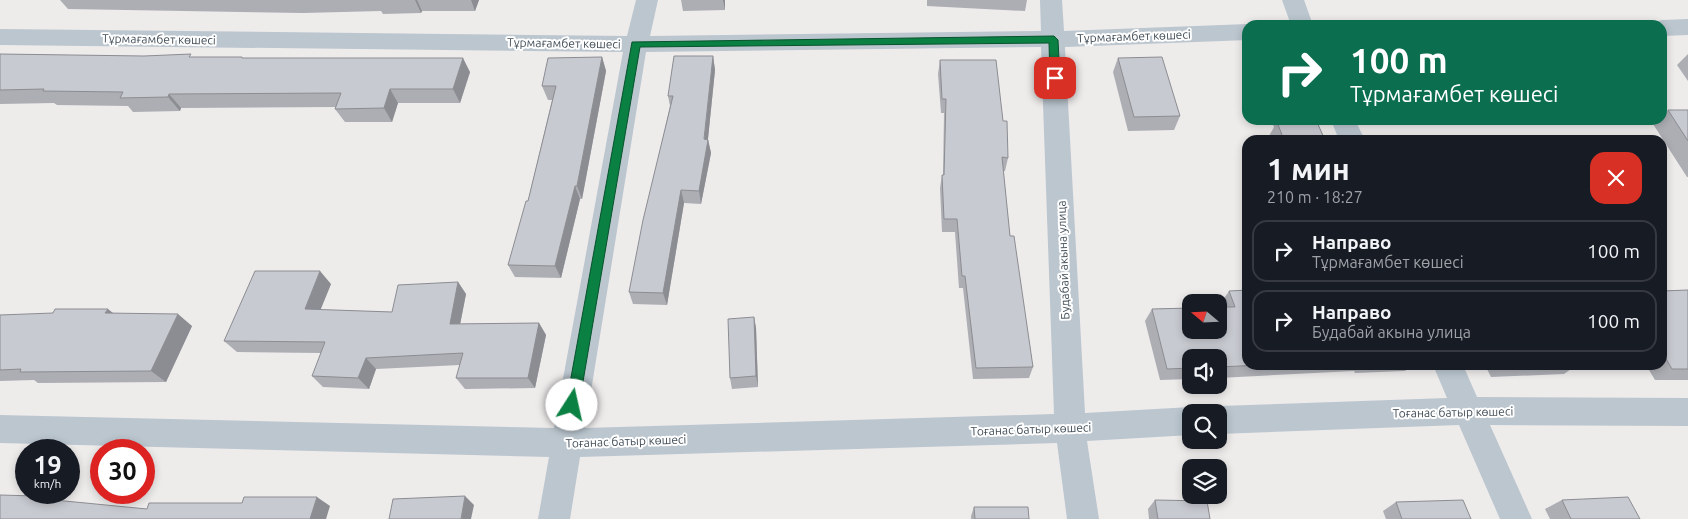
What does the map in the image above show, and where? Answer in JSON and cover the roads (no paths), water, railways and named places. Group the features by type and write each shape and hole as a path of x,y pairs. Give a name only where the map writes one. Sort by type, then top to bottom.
{"street":[{"path":"554,519 636,44 646,0"},
{"name":"Будабай акына улица","path":"1051,0 1070,428 1083,519"},
{"path":"1293,0 1300,20"},
{"path":"1667,28 1688,27"},
{"name":"Тұрмағамбет көшесі","path":"0,37 636,44 1054,40 1242,32"},
{"path":"1450,370 1516,519"},
{"name":"Тоғанас батыр көшесі","path":"1227,420 1468,411 1688,412"},
{"name":"Тоғанас батыр көшесі","path":"0,429 566,443 1070,428 1182,422"}]}
